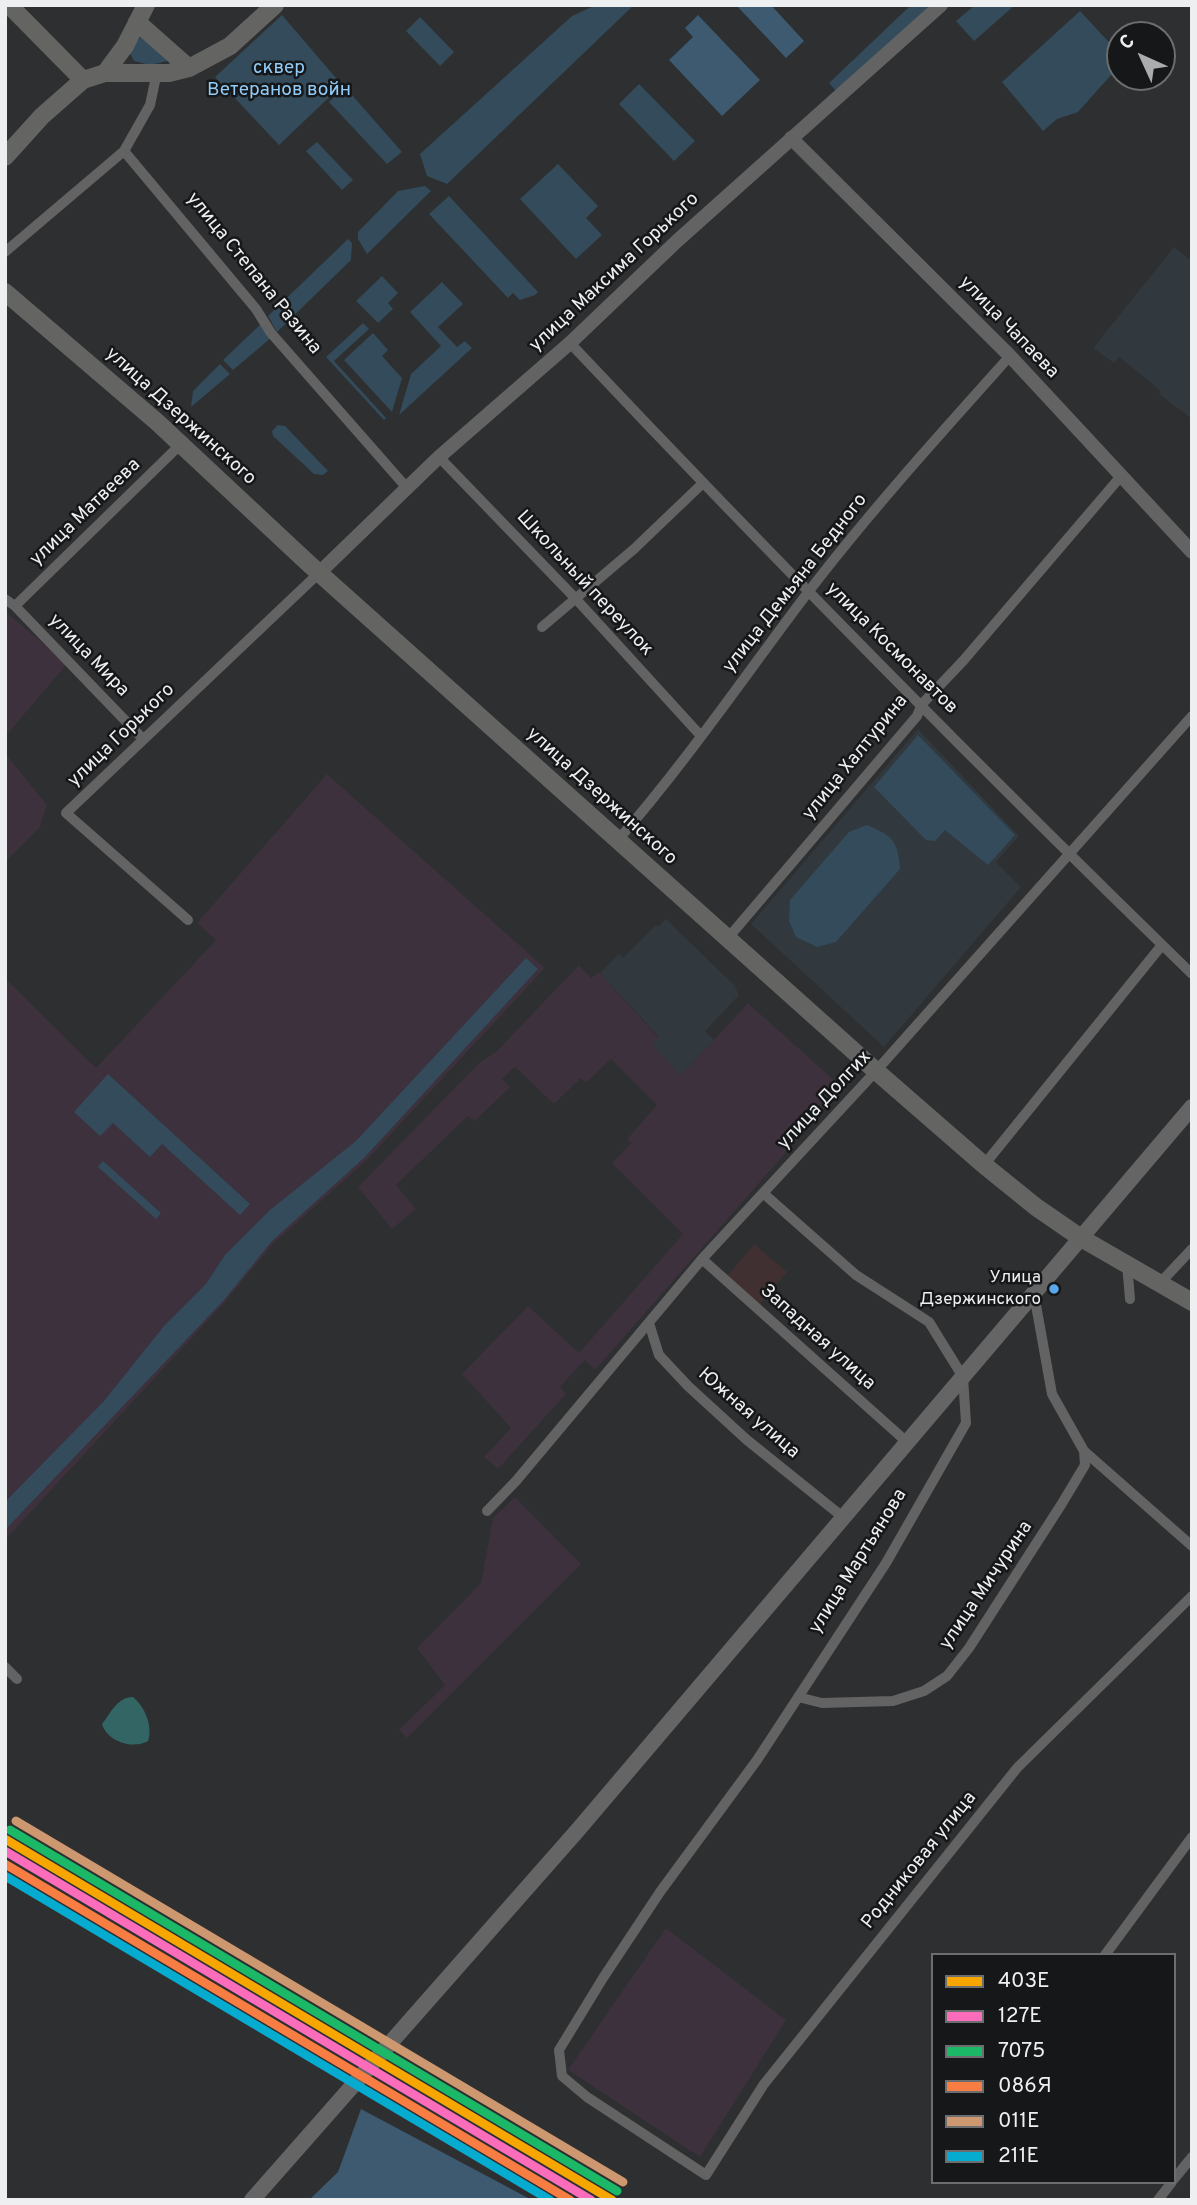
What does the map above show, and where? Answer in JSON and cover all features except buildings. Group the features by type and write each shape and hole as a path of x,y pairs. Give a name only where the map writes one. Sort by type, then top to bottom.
{"main road":[{"path":"9,5 83,80"},
{"path":"105,73 125,46 146,5"},
{"path":"5,157 42,116 83,80 105,73 169,73 189,68 230,46 275,5"},
{"path":"137,22 189,68"},
{"path":"125,46 125,59 131,67 149,73"},
{"name":"улица Дзержинского","path":"5,292 181,444 319,573 876,1072 984,1165 1036,1207 1081,1238 1192,1303"},
{"path":"252,2199 577,1830 1192,1107"}],"street":[{"name":"улица Максима Горького","path":"319,573 439,457 570,343 677,241 941,5"},
{"path":"5,252 124,151 150,105 149,73"},
{"name":"улица Чапаева","path":"791,138 1010,356 1192,552"},
{"name":"улица Степана Разина","path":"124,151 256,309 271,332 407,488"},
{"name":"улица Космонавтов","path":"570,343 809,591 1068,853 1192,974"},
{"name":"улица Демьяна Бедного","path":"618,840 701,736 809,591 909,469 1010,356"},
{"name":"улица Матвеева","path":"15,606 181,444"},
{"name":"Школьный переулок","path":"439,457 701,736"},
{"name":"улица Халтурина","path":"728,938 917,716 922,704 963,661 1122,475"},
{"path":"542,627 634,549 703,483"},
{"name":"улица Горького","path":"188,920 66,813 319,573"},
{"name":"улица Мира","path":"5,599 15,606 143,739"},
{"name":"улица Долгих","path":"487,1511 516,1481 702,1259 876,1072 1192,716"},
{"path":"984,1165 1162,945"},
{"path":"763,1193 856,1275 929,1322 963,1377"},
{"path":"1160,1283 1192,1249"},
{"name":"Западная улица","path":"702,1259 908,1443"},
{"path":"1127,1264 1130,1299"},
{"path":"1034,1294 1052,1394 1084,1451 1192,1546"},
{"name":"Южная улица","path":"649,1323 659,1354 688,1386 747,1440 844,1518"},
{"name":"улица Мартьянова","path":"559,2050 660,1892 757,1760 886,1563 966,1423 963,1377"},
{"name":"улица Мичурина","path":"798,1697 822,1703 894,1701 924,1691 947,1676 969,1648 1061,1505 1085,1465 1084,1451"},
{"name":"Родниковая улица","path":"559,2050 562,2076 570,2083 706,2175 764,2084 1017,1768 1192,1596"},
{"path":"5,1667 17,1679"},
{"path":"1106,1953 1192,1837"},
{"path":"1176,2177 1192,2157"},
{"path":"1158,2200 1171,2184"}],"shaded area":[{"path":"736,5 771,5 804,41 786,58"},
{"path":"698,15 760,80 722,116 669,60 693,37 685,28"},
{"path":"1174,247 1192,261 1192,419 1159,394 1161,391 1119,357 1114,363 1093,348"},
{"path":"5,611 67,664 5,737"},
{"path":"918,729 1019,836 996,862 1021,887 884,1047 751,924"},
{"path":"5,753 47,805 40,827 5,862"},
{"path":"327,774 545,968 366,1161 273,1244 226,1301 5,1540 5,983 8,981 96,1068 216,940 197,923"},
{"path":"666,919 734,985 739,995 705,1031 714,1040 681,1075 652,1045 659,1037 600,973 619,954 623,958 656,925 658,927"},
{"path":"579,965 591,978 599,972 659,1038 652,1045 685,1071 748,1003 834,1080 822,1095 830,1102 595,1370 585,1360 560,1387 566,1394 498,1469 484,1457 511,1428 462,1374 528,1306 579,1353 683,1234 612,1163 631,1143 627,1139 657,1105 611,1059 586,1083 581,1078 554,1104 515,1067 502,1079 510,1087 475,1121 468,1116 396,1185 416,1209 392,1229 358,1187 480,1062 496,1052"},
{"path":"754,1244 787,1272 759,1305 727,1276"},
{"path":"515,1497 581,1564 407,1738 399,1730 445,1685 417,1648 481,1583 493,1518"},
{"path":"133,1697 149,1723 148,1741 135,1745 115,1739 102,1724 119,1703"},
{"path":"666,1928 786,2020 700,2157 568,2070"},
{"path":"361,2109 532,2200 309,2200 338,2172"}],"green space":[{"path":"596,5 634,5 447,184 427,176 420,154 572,16"},
{"path":"911,5 934,5 836,91 829,83"},
{"path":"975,5 1015,5 974,41 956,21"},
{"path":"1080,11 1106,39 1106,81 1078,112 1057,119 1043,131 1002,82"},
{"name":"сквер Ветеранов войн","path":"282,15 342,85 279,145 215,77"},
{"path":"420,17 454,52 440,66 406,31"},
{"path":"145,32 176,59 150,65 134,61 129,51"},
{"path":"639,84 695,141 674,161 619,104"},
{"path":"345,87 402,152 387,164 329,102"},
{"path":"317,142 353,180 342,190 306,151"},
{"path":"558,164 598,206 586,218 602,235 576,259 520,199"},
{"path":"425,186 431,191 367,254 358,239 358,232 398,191"},
{"path":"449,196 538,292 535,295 520,300 513,293 508,298 429,214"},
{"path":"348,239 352,243 351,260 277,332 268,316"},
{"path":"382,276 398,293 388,303 393,309 378,323 356,301"},
{"path":"442,282 463,304 438,327 457,347 465,341 472,348 399,415 411,374 441,346 410,312"},
{"path":"263,322 272,337 233,370 223,360"},
{"path":"363,323 369,329 334,361 386,418 384,420 326,357"},
{"path":"373,333 388,350 382,356 402,378 392,412 344,360"},
{"path":"220,364 230,374 191,407 193,391"},
{"path":"278,425 285,426 328,471 323,475 314,474 273,436 272,431"},
{"path":"918,735 1015,835 988,865 945,830 935,841 926,840 874,787"},
{"path":"867,825 888,836 896,846 900,869 836,942 817,947 796,937 789,921 790,900 849,832"},
{"path":"526,958 538,969 364,1158 272,1241 224,1300 5,1530 5,1502 104,1401 164,1326 206,1284 225,1255 270,1210 356,1141"},
{"path":"108,1074 250,1204 240,1215 162,1144 150,1157 113,1123 100,1136 74,1112"},
{"path":"103,1161 161,1213 156,1219 98,1167"}],"transit line":[{"name":"011Е","path":"16,1821 623,2182"},
{"name":"7075","path":"10,1830 617,2191"},
{"name":"403Е","path":"5,1839 612,2200"},
{"name":"127Е","path":"5,1851 591,2200"},
{"name":"086Я","path":"5,1864 570,2200"},
{"name":"211Е","path":"5,1876 550,2200"}],"place":[{"name":"Улица Дзержинского","path":"1054,1289"}]}
